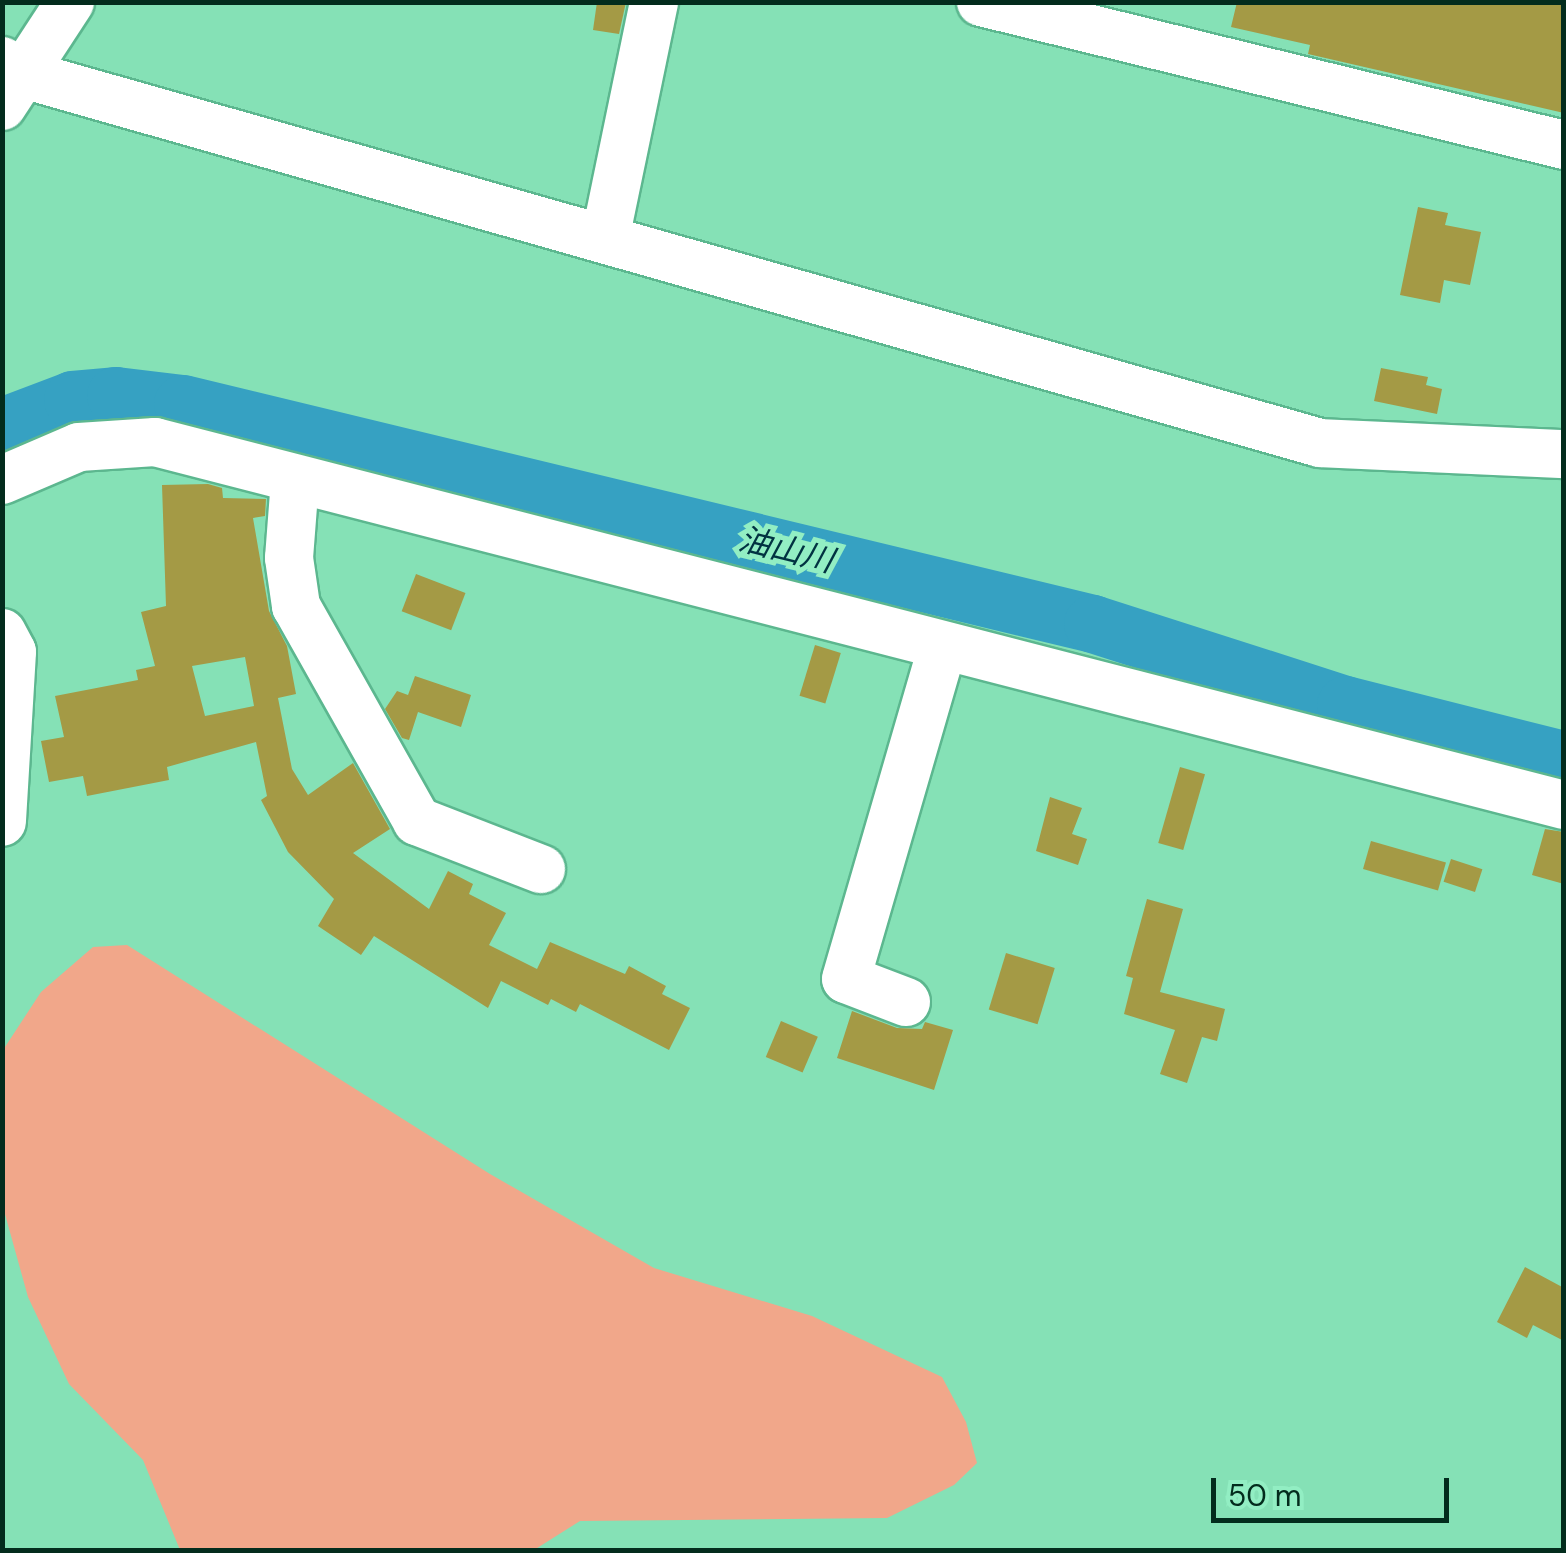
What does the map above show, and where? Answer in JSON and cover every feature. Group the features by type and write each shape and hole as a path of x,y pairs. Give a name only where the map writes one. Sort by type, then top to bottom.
{"street":[{"path":"70,2 9,80 605,240 1320,443 1564,454"},
{"path":"605,240 654,2"},
{"path":"981,2 1564,145"},
{"path":"2,480 79,447 155,442 1564,804"},
{"path":"295,480 289,558 296,606 417,821 541,868"},
{"path":"2,633 12,652 2,822"},
{"path":"906,1002 846,979 943,646"}],"shaded area":[{"path":"127,945 490,1174 654,1268 812,1316 942,1377 966,1422 977,1463 954,1485 887,1518 580,1521 534,1550 180,1550 143,1460 69,1384 28,1297 3,1207 3,1050 41,992 93,947"}],"building":[{"path":"597,2 626,2 619,34 593,30"},
{"path":"1237,2 1564,2 1564,113 1308,54 1310,45 1231,27"},
{"path":"1418,207 1448,213 1445,225 1481,232 1470,285 1444,280 1440,303 1400,295"},
{"path":"1381,368 1428,377 1426,385 1442,389 1437,414 1374,401"},
{"path":"208,484 222,488 223,498 266,499 265,516 253,518 269,611 287,646 296,694 278,698 292,769 308,795 353,763 390,829 353,853 429,909 448,871 473,884 469,894 506,913 489,945 537,969 550,942 625,974 629,966 666,986 662,994 690,1008 669,1050 580,1004 576,1012 551,999 548,1005 501,981 488,1008 374,936 361,955 318,926 334,899 288,852 261,800 267,796 256,742 167,767 169,780 87,796 83,776 49,782 41,741 64,737 55,696 138,680 136,670 155,666 141,612 166,606 162,485","holes":["245,657 254,706 205,716 192,666"]},
{"path":"416,574 465,593 451,630 402,611"},
{"path":"815,645 841,653 825,704 800,696"},
{"path":"415,676 471,695 461,727 418,712 409,740 402,738 385,709 397,691 408,695"},
{"path":"1180,767 1205,774 1183,850 1158,843"},
{"path":"1050,797 1082,808 1072,834 1087,839 1078,865 1036,851"},
{"path":"1545,829 1564,832 1564,884 1532,875"},
{"path":"1371,841 1446,862 1438,890 1363,869"},
{"path":"1451,859 1482,869 1475,892 1444,882"},
{"path":"1147,899 1183,909 1160,992 1225,1009 1217,1041 1202,1037 1187,1083 1160,1074 1175,1030 1124,1014 1133,978 1126,976"},
{"path":"1006,953 1055,968 1038,1024 989,1009"},
{"path":"852,1011 897,1028 922,1029 925,1022 953,1030 934,1090 837,1058"},
{"path":"781,1021 818,1037 803,1073 766,1057"},
{"path":"1525,1267 1564,1288 1564,1341 1533,1325 1527,1338 1497,1322"}],"waterway":[{"name":"油山川","path":"2,427 73,400 116,396 183,404 1093,624 1346,705 1564,760"}]}
